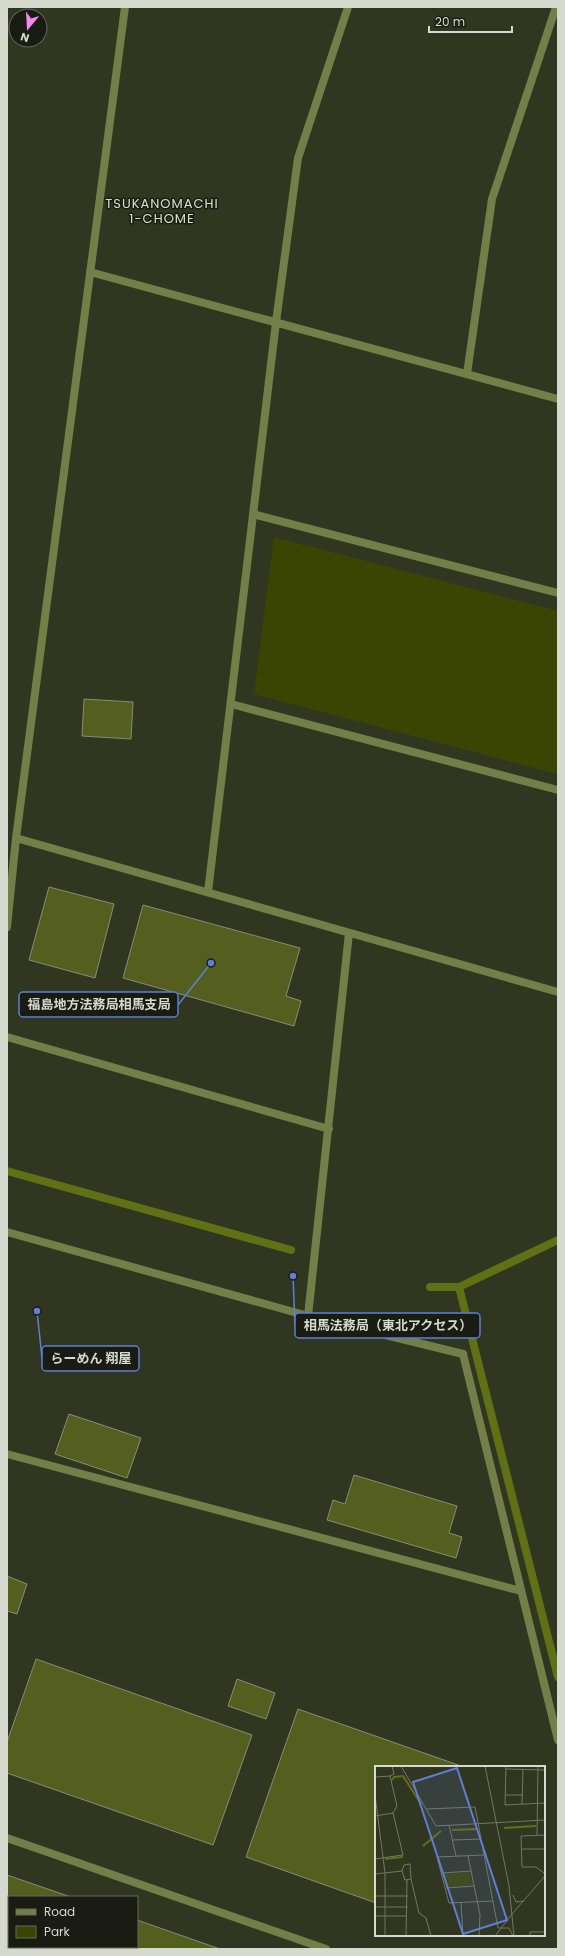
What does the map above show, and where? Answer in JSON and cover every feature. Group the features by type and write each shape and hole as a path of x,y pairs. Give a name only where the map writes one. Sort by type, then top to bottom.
{"street":[{"path":"7,927 16,838 125,7"},
{"path":"208,892 276,322 298,158 348,7"},
{"path":"467,374 492,199 556,7"},
{"path":"90,272 558,399"},
{"path":"253,514 558,593"},
{"path":"230,704 558,790"},
{"path":"16,838 558,992"},
{"path":"308,1316 349,933"},
{"path":"7,1037 329,1129"},
{"path":"7,1232 308,1316 463,1354 558,1740"},
{"path":"7,1454 521,1591"},
{"path":"7,1838 326,1949"}],"green space":[{"path":"274,537 558,611 557,774 254,694"}],"building":[{"path":"84,699 133,702 131,739 82,736"},
{"path":"49,887 114,904 95,978 29,960"},
{"path":"143,905 300,948 286,996 301,1001 294,1026 123,978"},
{"path":"69,1414 141,1438 127,1478 55,1454"},
{"path":"354,1475 457,1506 449,1533 462,1537 456,1558 327,1520 333,1500 345,1504"},
{"path":"7,1576 27,1584 17,1614 7,1611"},
{"path":"36,1659 252,1735 213,1845 7,1773 7,1742"},
{"path":"237,1679 275,1693 266,1719 228,1706"},
{"path":"298,1709 461,1766 375,1766 375,1903 246,1857"},
{"path":"7,1875 68,1896 8,1896 8,1948 138,1948 138,1920 220,1949 7,1949"}],"waterway":[{"path":"7,1171 291,1250"},
{"path":"430,1287 459,1287 558,1240"},
{"path":"459,1287 558,1677"}],"place":[{"name":"福島地方法務局相馬支局","path":"211,963"},
{"name":"相馬法務局（東北アクセス）","path":"293,1276"},
{"name":"らーめん 翔屋","path":"37,1311"}],"district":[{"name":"TSUKANOMACHI 1-CHOME","path":"162,210"}]}
